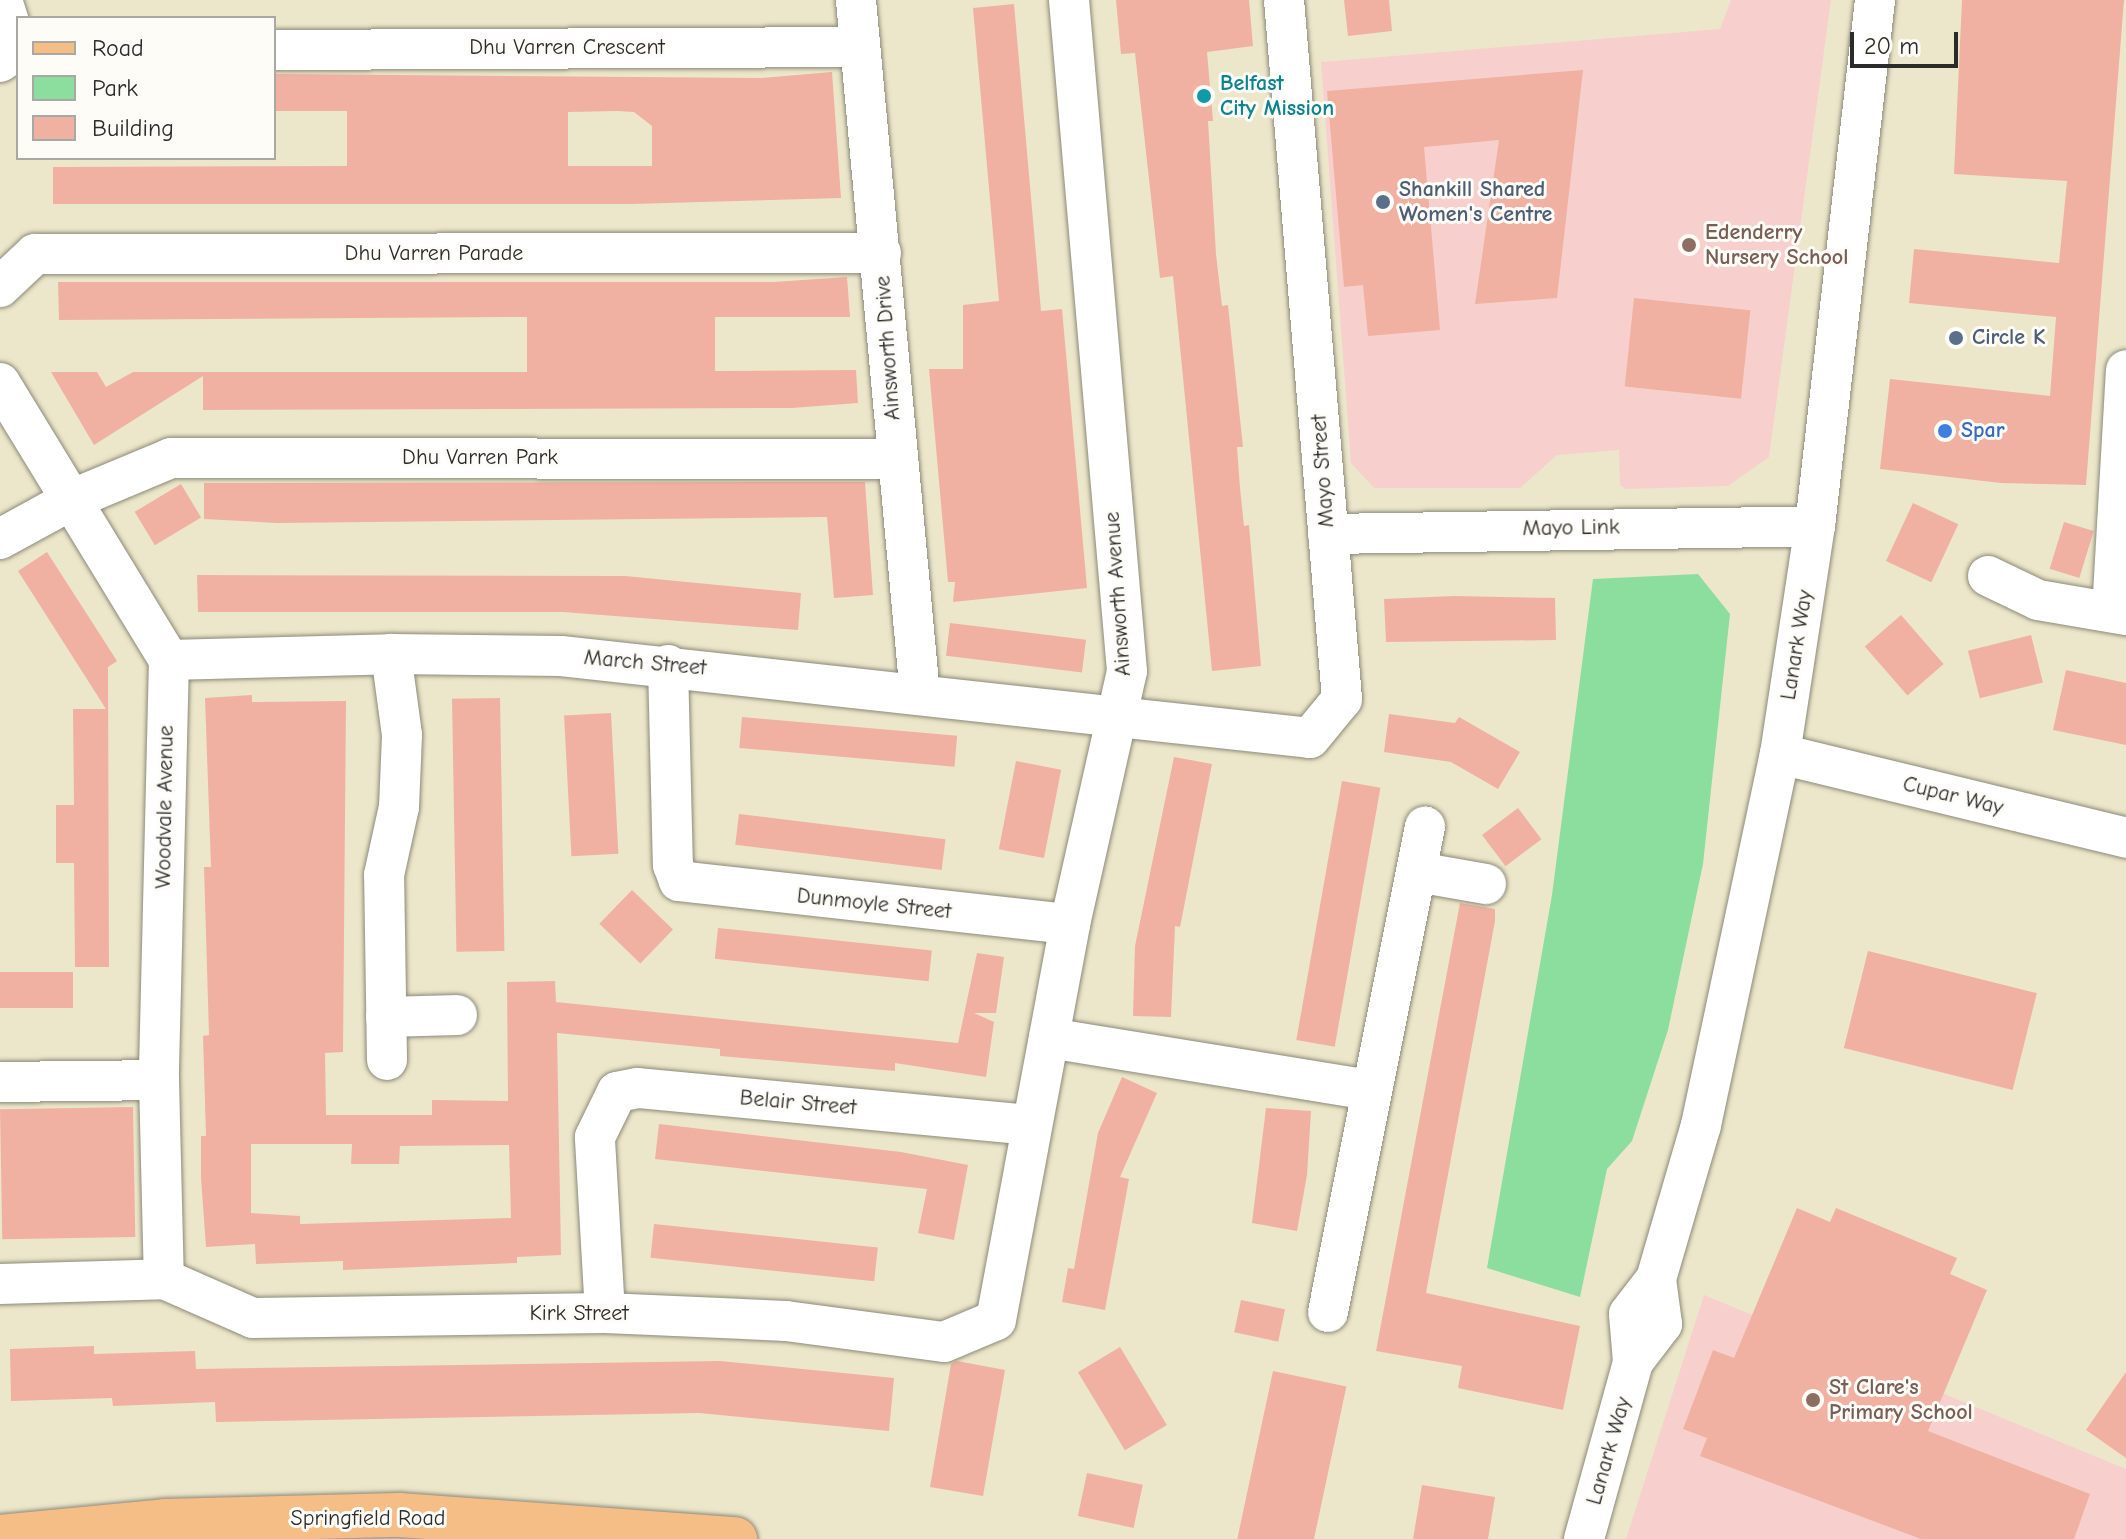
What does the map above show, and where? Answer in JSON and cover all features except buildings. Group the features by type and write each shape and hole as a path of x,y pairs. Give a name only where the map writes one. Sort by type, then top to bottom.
{"main road":[{"name":"Springfield Road","path":"0,1537 205,1529 399,1515 735,1539"}],"street":[{"path":"2,0 16,44"},
{"name":"Ainsworth Drive","path":"856,0 881,253 895,459 920,695"},
{"name":"Ainsworth Avenue","path":"996,1320 1070,924 1127,671 1069,0"},
{"name":"Mayo Street","path":"1118,715 1310,738 1342,699 1284,0"},
{"name":"Lanark Way","path":"1584,1539 1633,1362 1629,1314 1656,1279 1701,1125 1780,754 1815,526 1875,0"},
{"name":"Dhu Varren Crescent","path":"276,50 859,47"},
{"name":"Dhu Varren Parade","path":"0,287 35,254 881,253"},
{"path":"1988,576 2038,600 2119,614 2126,370"},
{"path":"0,383 169,660"},
{"name":"Dhu Varren Park","path":"0,539 73,499 171,458 895,459"},
{"name":"Mayo Link","path":"1328,534 1815,526"},
{"path":"387,1060 384,875 399,807 402,735 391,654"},
{"name":"March Street","path":"169,660 391,654 561,656 1118,715"},
{"name":"Woodvale Avenue","path":"164,1279 159,1080 169,660"},
{"name":"Dunmoyle Street","path":"668,665 673,865 679,881 1070,924"},
{"name":"Cupar Way","path":"1780,754 2126,838"},
{"path":"1328,1312 1425,827"},
{"path":"1417,872 1486,884"},
{"path":"386,1017 457,1015"},
{"path":"1049,1038 1370,1090"},
{"path":"0,1082 159,1080"},
{"name":"Belair Street","path":"605,1313 595,1137 617,1092 638,1088 1030,1125"},
{"path":"0,1284 164,1279"},
{"name":"Kirk Street","path":"164,1279 253,1318 605,1313 786,1321 944,1342 996,1320"}],"shaded area":[{"path":"1731,0 1831,0 1769,457 1728,486 1626,489 1620,485 1619,450 1557,455 1520,488 1374,488 1351,463 1321,62 1720,29"},
{"name":"St Clare's Primary School","path":"1704,1295 2126,1469 2126,1539 1626,1539"}],"green space":[{"path":"1698,574 1730,614 1703,864 1668,1030 1632,1141 1607,1169 1580,1297 1487,1268 1552,895 1593,579"}],"place":[{"name":"Belfast City Mission","path":"1204,96"},
{"name":"Shankill Shared Women's Centre","path":"1383,202"},
{"name":"Edenderry Nursery School","path":"1689,245"},
{"name":"Circle K","path":"1956,338"},
{"name":"Spar","path":"1945,431"},
{"name":"St Clare's Primary School","path":"1813,1400"}]}
